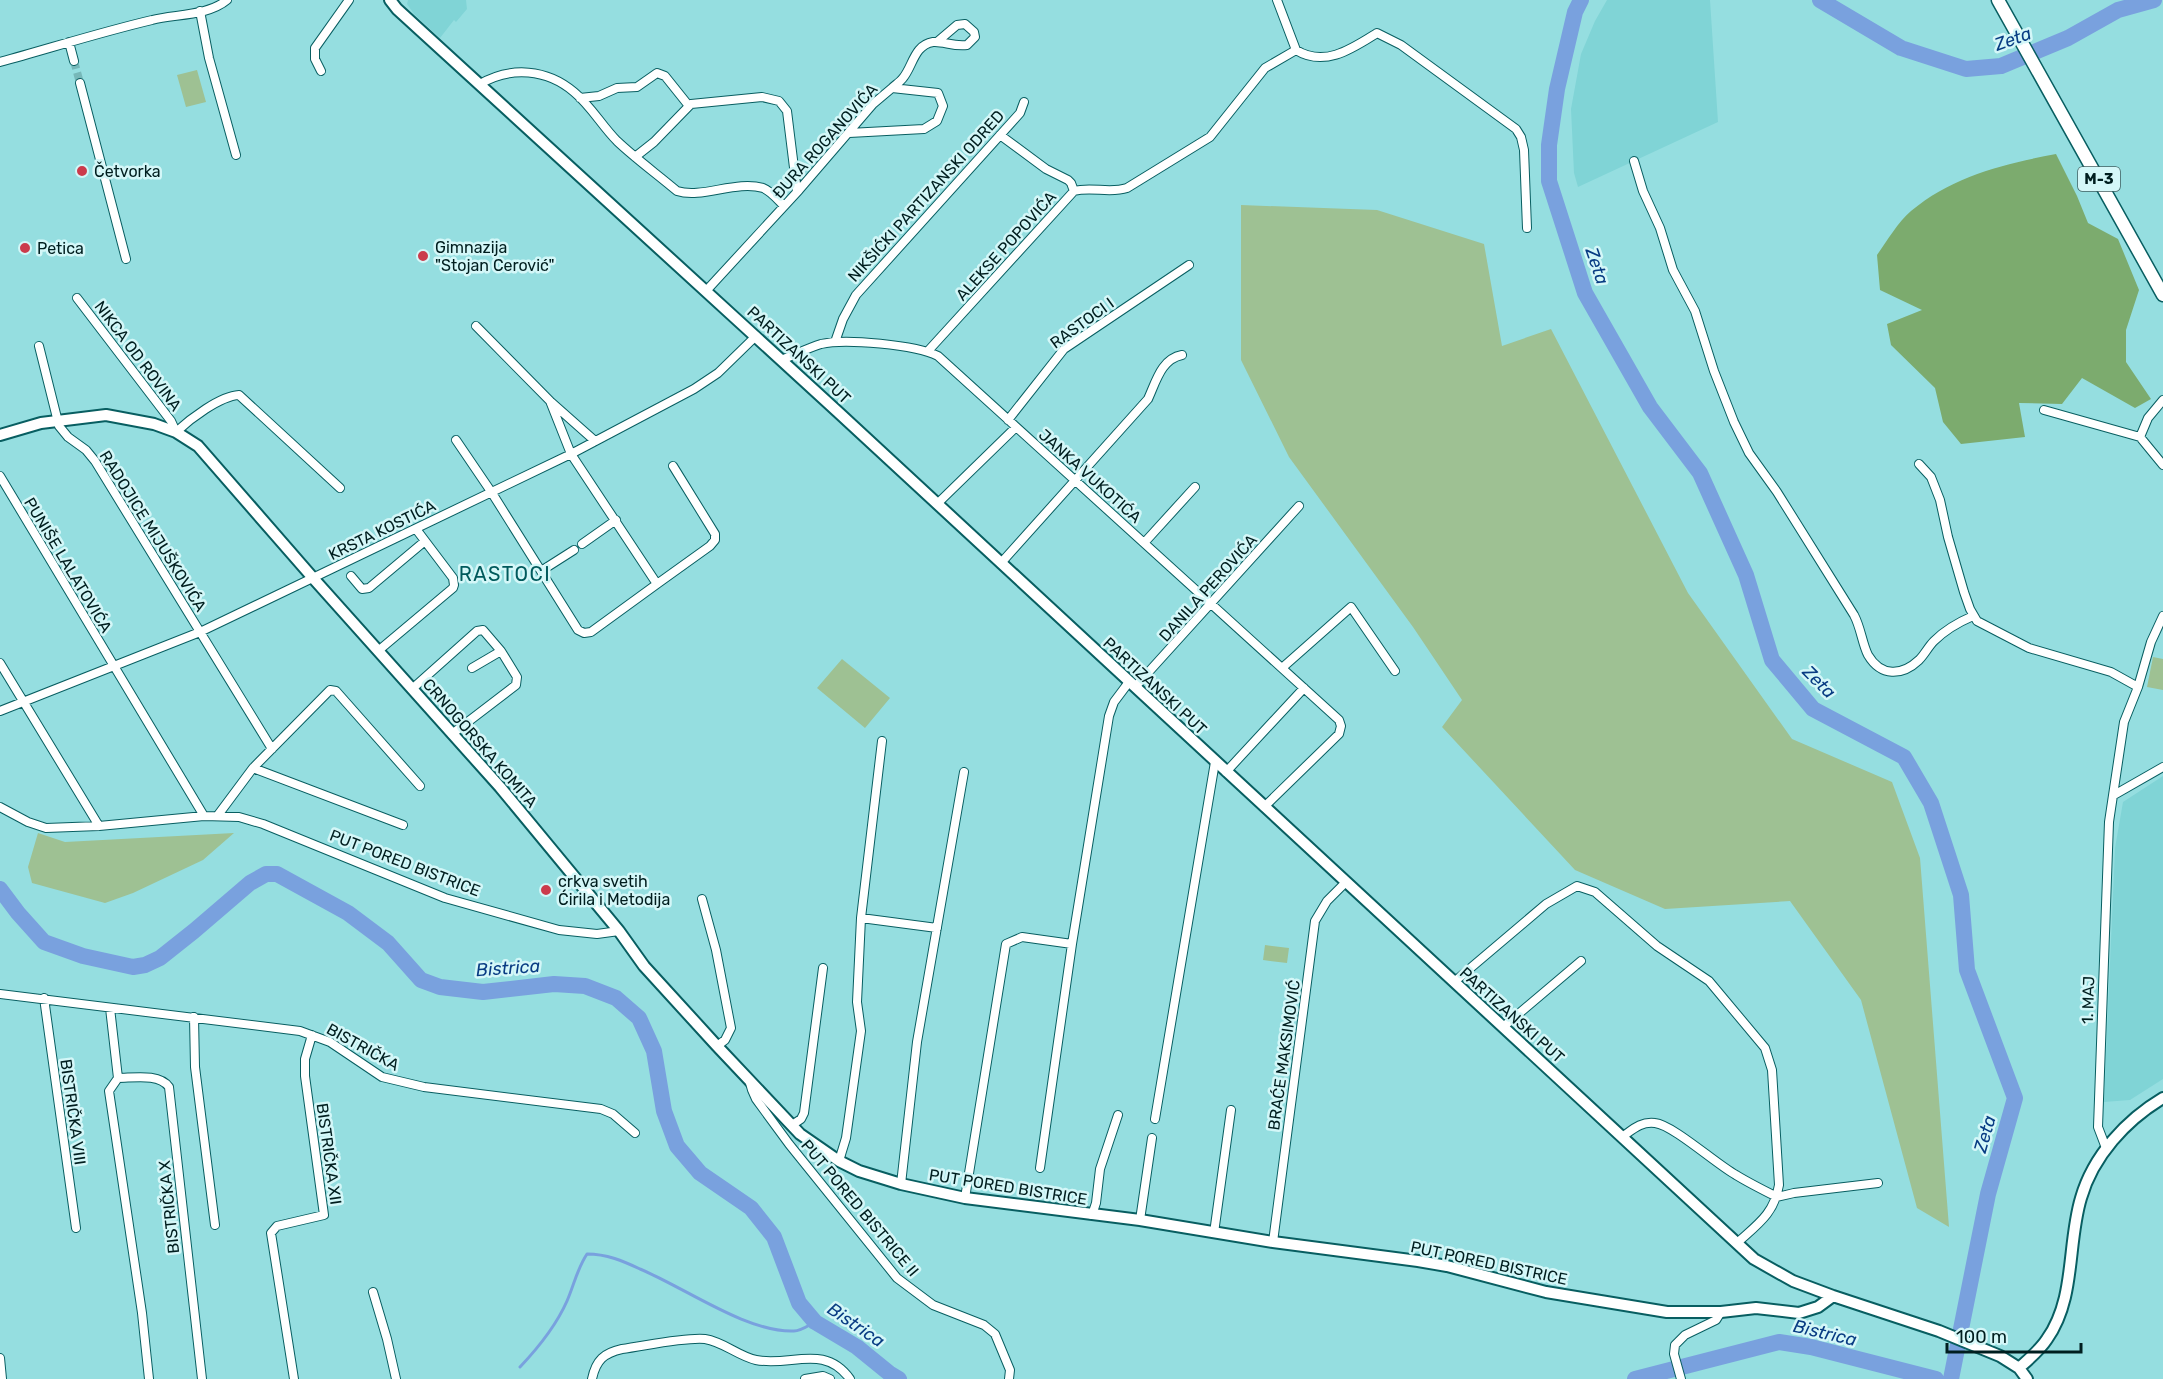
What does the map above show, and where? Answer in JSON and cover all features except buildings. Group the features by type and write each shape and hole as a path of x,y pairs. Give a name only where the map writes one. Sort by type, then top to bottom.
{"main road":[{"name":"M-3","path":"1998,0 2163,295"}],"street":[{"path":"0,51 1,61 154,19 215,7 227,0"},
{"path":"321,71 315,59 315,48 349,0"},
{"name":"PARTIZANSKI PUT","path":"390,0 397,9 756,336 1754,1259 1793,1281 1938,1331 2000,1356 2019,1368"},
{"path":"1277,0 1296,51 1313,56 1337,56 1377,33 1401,45 1516,129 1521,137 1524,150 1527,228"},
{"path":"200,11 209,58 236,155"},
{"path":"69,42 74,61"},
{"path":"892,87 903,79 918,50 937,42"},
{"name":"ALEKSE POPOVIĆA","path":"928,351 1074,191 1085,188 1114,191 1127,188 1210,137 1265,68 1296,51"},
{"path":"480,84 506,72 532,72 550,78 573,91 617,140 642,164 677,191 690,193 754,187 769,191 784,207"},
{"path":"580,98 599,96 617,88 637,87 653,73 657,73 665,76 688,106"},
{"path":"80,83 126,259"},
{"name":"ĐURA ROGANOVIĆA","path":"706,291 784,207 873,104 892,87 938,93 943,106 937,121 924,129 849,133"},
{"path":"635,157 654,142 688,106 699,102 762,97 778,101 787,111 797,192"},
{"name":"NIKŠIĆKI PARTIZANSKI ODRED","path":"835,342 843,319 856,295 1020,113 1024,102"},
{"path":"1000,135 1046,169 1068,180 1074,191"},
{"path":"1634,161 1643,191 1660,228 1673,270 1695,311 1714,371 1734,422 1749,453 1777,492 1854,615 1860,626 1868,654 1875,664 1887,672 1896,672 1912,666 1942,633 1974,616"},
{"name":"RASTOCI I","path":"1008,420 1064,349 1189,265"},
{"name":"NIKCA OD ROVINA","path":"77,298 171,421 176,432"},
{"path":"476,327 550,401 594,441"},
{"name":"KRSTA KOSTIĆA","path":"0,711 200,632 571,454 694,389 718,373 756,336"},
{"name":"JANKA VUKOTIĆA","path":"782,360 820,344 835,342 928,351 946,362 1339,720 1341,726 1339,734 1264,807"},
{"path":"39,346 57,421"},
{"path":"1001,563 1148,399 1163,367 1173,357 1182,355"},
{"path":"176,432 188,421 230,396 239,395 340,488"},
{"path":"2140,437 2148,418 2163,400"},
{"path":"550,401 571,454 657,584"},
{"path":"2044,410 2140,437 2163,465"},
{"name":"CRNOGORSKA KOMITA","path":"0,435 41,423 106,415 154,424 176,432 198,446 526,819 619,932"},
{"name":"RADOJICE MIJUŠKOVIĆA","path":"57,421 62,431 86,450 95,461 272,749"},
{"path":"937,504 1016,427"},
{"path":"456,440 578,630 584,633 591,632 710,546 715,540 715,534 673,466"},
{"path":"1919,464 1931,477 1940,500 1964,592 1974,616 1983,625 2029,648 2111,672 2138,687"},
{"name":"PUNIŠE LALATOVIĆA","path":"0,476 204,816"},
{"path":"1143,543 1195,488"},
{"name":"DANILA PEROVIĆA","path":"1040,1168 1072,944 1109,716 1114,702 1212,605 1299,506"},
{"path":"582,544 616,520"},
{"path":"378,651 454,585 453,578 416,529"},
{"path":"351,576 362,590 369,588 425,541"},
{"path":"541,571 574,550"},
{"path":"1282,668 1351,607 1395,671"},
{"name":"1. MAJ","path":"2106,1148 2098,1127 2109,822 2124,722 2138,687 2151,642 2163,616"},
{"path":"412,689 479,631 485,631 517,677 516,685 452,734"},
{"path":"472,668 501,651"},
{"path":"0,663 99,826"},
{"path":"1226,772 1304,688"},
{"path":"218,815 253,768 327,691 336,691 420,786"},
{"path":"839,1161 846,1138 861,1031 857,1002 861,918 882,741"},
{"path":"1155,1119 1215,762"},
{"path":"2114,795 2163,767"},
{"path":"253,768 403,825"},
{"path":"901,1184 917,1042 964,772"},
{"path":"0,807 28,822 46,828 99,826 204,816"},
{"name":"PUT PORED BISTRICE","path":"204,816 239,817 263,824 446,898 559,930 597,934 619,932 644,966 750,1083 800,1134 839,1161 859,1171 901,1184 965,1198 1140,1220 1273,1242 1437,1264 1546,1292 1666,1312 1720,1312 1756,1308 1799,1313 1818,1307 1833,1296"},
{"name":"BRAĆE MAKSIMOVIĆ","path":"1273,1242 1315,921 1327,901 1345,883"},
{"path":"1454,982 1516,927 1569,889 1582,886 1595,892 1657,946 1709,981 1765,1048 1772,1070 1779,1185 1777,1197 1767,1216 1737,1243"},
{"path":"702,899 716,950 730,1028 725,1040 717,1046"},
{"path":"861,918 937,928"},
{"path":"965,1198 1006,944 1022,936 1072,944"},
{"path":"1503,1027 1581,961"},
{"path":"792,1125 801,1119 804,1113 823,968"},
{"name":"BISTRIČKA","path":"0,994 300,1031 330,1042 382,1077 400,1083 601,1109 613,1114 635,1133"},
{"name":"BISTRIČKA VIII","path":"44,998 76,1228"},
{"path":"110,1008 118,1078 109,1091 142,1313 149,1379"},
{"path":"194,1017 195,1067 215,1225"},
{"name":"BISTRIČKA XII","path":"294,1379 271,1233 277,1226 324,1215 305,1076 305,1059 312,1035"},
{"name":"BISTRIČKA X","path":"118,1078 157,1078 170,1087 202,1379"},
{"name":"PUT PORED BISTRICE II","path":"750,1083 756,1099 789,1144 897,1278 933,1305 984,1325 995,1334 1004,1350 1010,1370 1009,1379"},
{"path":"2027,1379 2019,1368 2047,1340 2060,1316 2066,1294 2081,1197 2106,1148 2148,1107 2163,1098"},
{"path":"1214,1233 1231,1110"},
{"path":"1092,1215 1096,1203 1100,1169 1118,1115"},
{"path":"1622,1137 1645,1123 1656,1123 1670,1128 1736,1175 1777,1197 1878,1182"},
{"path":"789,1144 800,1134"},
{"path":"1140,1220 1152,1138"},
{"path":"373,1292 396,1379"},
{"path":"1681,1379 1674,1354 1675,1345 1685,1335 1716,1320 1720,1312"},
{"path":"592,1379 598,1362 609,1352 704,1339 755,1359 767,1361 819,1358 831,1362 850,1379"},
{"path":"0,1358 2,1379"},
{"path":"805,1379 823,1376 830,1379"}],"shaded area":[{"path":"408,0 466,0 467,9 456,22 454,20 440,38 414,14 407,4"},
{"path":"1607,0 1710,0 1718,122 1578,187 1574,173 1571,109 1581,54"},
{"path":"2163,776 2163,1079 2130,1100 2104,1102 2115,848 2123,802"}],"green space":[{"path":"197,70 206,102 186,107 177,75"},
{"path":"2056,154 2088,223 2118,239 2139,290 2126,330 2126,362 2151,399 2135,408 2082,378 2062,404 2019,403 2025,437 1961,444 1943,422 1935,388 1891,345 1887,324 1922,310 1880,290 1877,255 1906,215 1944,189 1998,167"},
{"path":"1241,205 1377,210 1484,244 1502,346 1551,329 1688,593 1792,739 1892,782 1920,858 1949,1227 1917,1208 1861,1000 1790,901 1665,909 1575,870 1442,727 1462,700 1413,627 1289,457 1241,360"},
{"path":"2153,657 2163,659 2163,690 2147,687"},
{"path":"842,659 890,698 865,728 817,688"},
{"path":"38,833 65,842 234,833 203,860 133,893 105,903 32,883 28,867"},
{"path":"1265,945 1289,948 1287,963 1263,960"}],"waterway":[{"name":"Zeta","path":"1581,0 1575,12 1557,89 1549,145 1549,181 1585,293 1650,407 1700,473 1746,575 1772,660 1813,709 1904,757 1931,803 1961,895 1967,970 2015,1098 1988,1194 1951,1379"},
{"name":"Zeta","path":"1820,0 1901,48 1966,69 2001,66 2068,38 2118,10 2154,0"},
{"name":"Bistrica","path":"0,889 44,942 83,956 133,967 145,965 160,958 250,883 266,874 277,874 348,913 388,943 421,980 440,987 483,992 554,984 585,986 616,998 639,1018 654,1051 664,1111 677,1146 700,1173 751,1208 774,1237 799,1303 815,1322 857,1347 899,1379"},
{"path":"520,1367 558,1319 587,1254 627,1263 716,1308 756,1325 776,1330 794,1331 815,1322"},
{"name":"Bistrica","path":"1635,1379 1779,1342 1811,1347 1936,1379"}],"tunnel":[{"path":"74,61 80,83"}],"place":[{"name":"Četvorka","path":"82,171"},
{"name":"Petica","path":"25,248"},
{"name":"Gimnazija \"Stojan Cerović\"","path":"423,256"},
{"name":"crkva svetih Ćirila i Metodija","path":"546,890"}],"district":[{"name":"RASTOCI","path":"505,574"}]}
